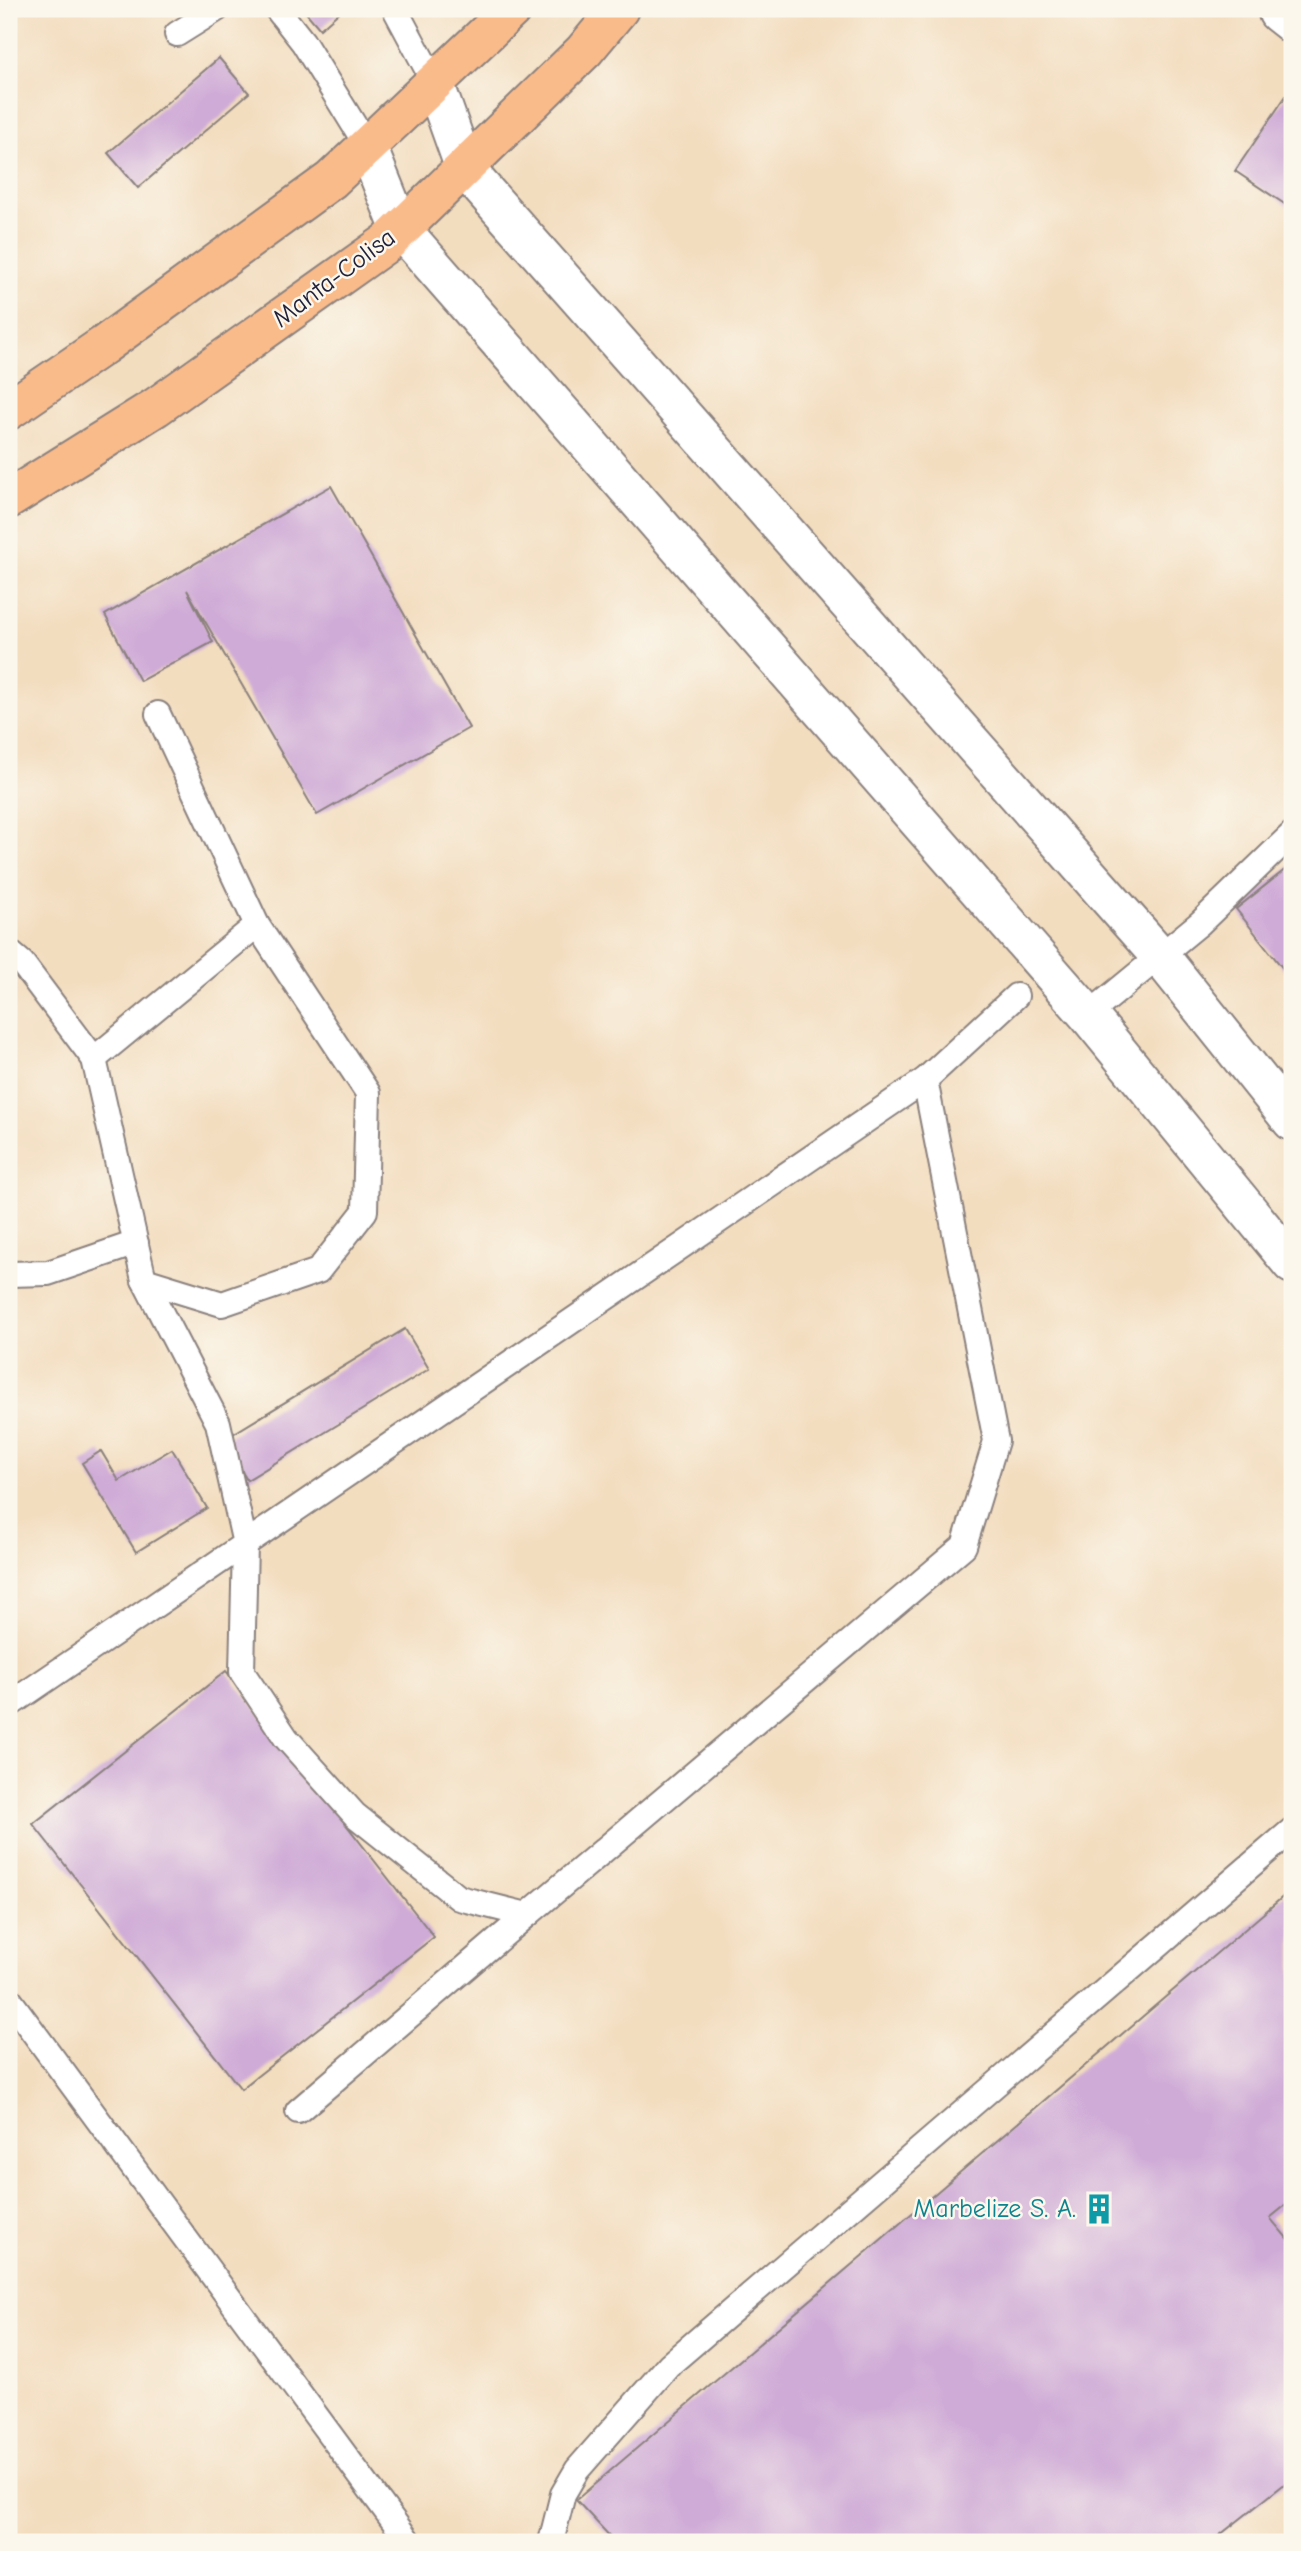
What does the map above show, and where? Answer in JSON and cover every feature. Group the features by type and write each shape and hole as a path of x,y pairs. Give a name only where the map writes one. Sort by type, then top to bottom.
{"highway":[{"path":"9,410 104,345 331,180 512,9"},
{"name":"Manta-Colisa","path":"9,499 156,407 388,242 584,51 620,9"}],"street":[{"path":"1278,9 1278,13 1292,24"},
{"path":"434,82 465,169 1159,955 1292,1121"},
{"path":"368,145 400,228 1088,1015 1292,1264"}],"lane":[{"path":"177,34 217,9"},
{"path":"278,9 303,42 368,145"},
{"path":"395,9 434,82"},
{"path":"144,1280 222,1304 318,1271 365,1211 368,1093 257,925 158,714"},
{"path":"1088,1015 1200,923 1292,834"},
{"path":"94,1059 257,925"},
{"path":"9,952 22,963 94,1059 144,1280 218,1423 246,1544 242,1672 286,1738 355,1815 460,1898 527,1915"},
{"path":"9,1705 925,1080 1016,996"},
{"path":"298,2110 964,1546 996,1441 925,1080"},
{"path":"9,1274 48,1273 136,1243"},
{"path":"551,2542 563,2494 577,2470 670,2364 1292,1830"},
{"path":"9,1999 409,2542"}],"building":[{"path":"303,9 343,9 320,29"},
{"path":"219,58 249,93 138,188 108,153"},
{"path":"1292,87 1292,209 1235,171"},
{"path":"331,486 469,728 317,815 187,590 213,642 140,681 105,615"},
{"path":"1292,864 1292,980 1236,909"},
{"path":"405,1329 429,1369 247,1480 223,1440"},
{"path":"172,1449 207,1508 136,1552 82,1463 101,1451 119,1481"},
{"path":"226,1671 434,1937 241,2089 33,1824"},
{"name":"Marbelize S. A.","path":"1292,1889 1292,2200 1270,2218 1292,2244 1292,2478 1211,2542 615,2542 576,2500"}],"place":[{"name":"Marbelize S. A.","path":"1099,2209"}]}
